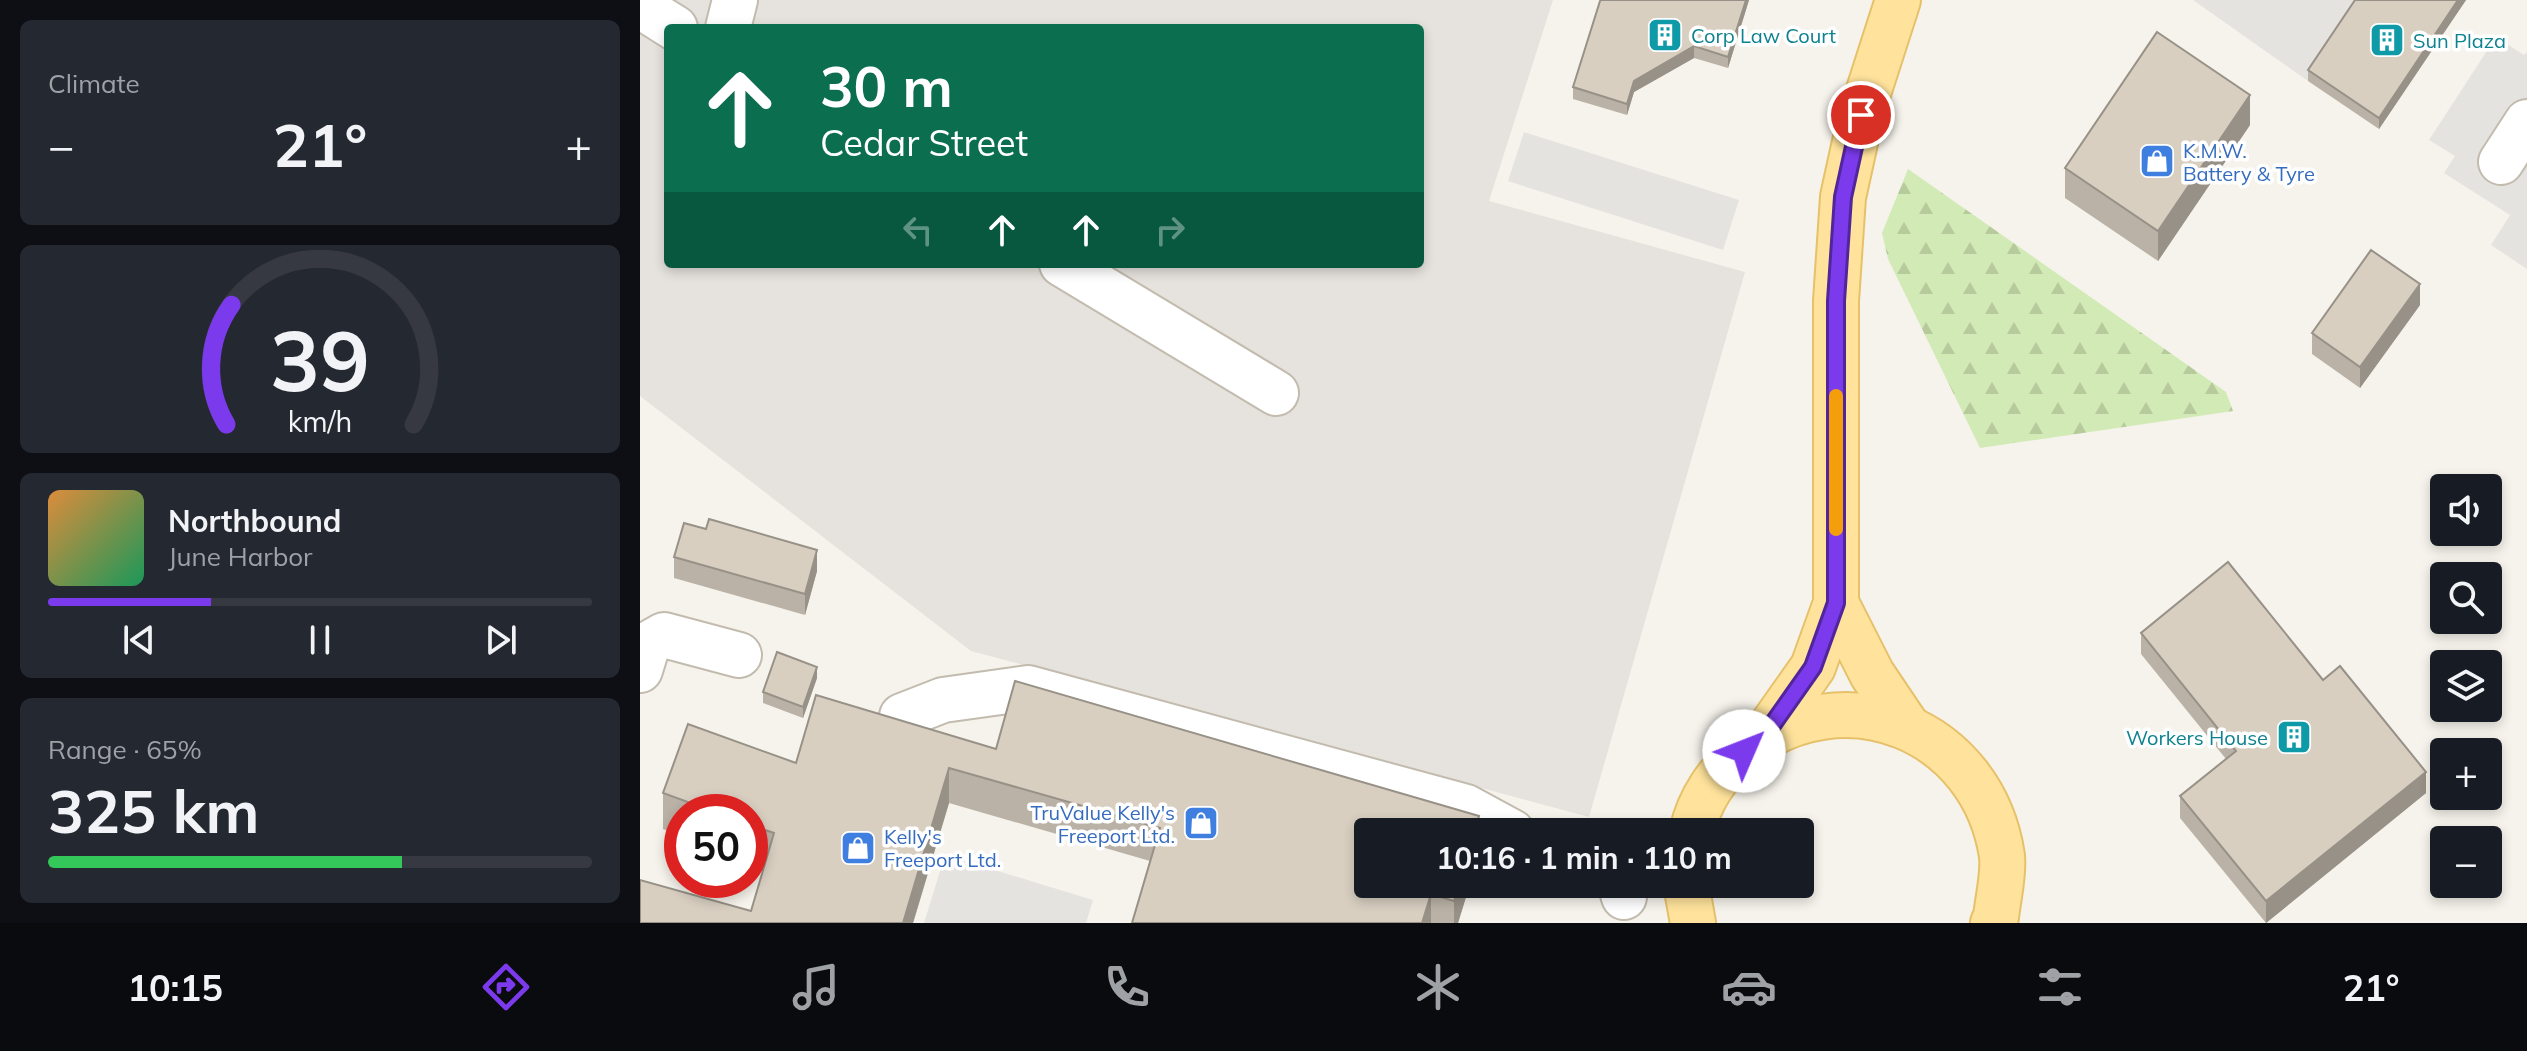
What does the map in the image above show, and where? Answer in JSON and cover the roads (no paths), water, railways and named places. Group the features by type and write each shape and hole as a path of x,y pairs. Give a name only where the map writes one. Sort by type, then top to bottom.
{"main road":[{"path":"1765,735 1813,667 1836,603 1836,301 1843,197 1861,115 1898,0"},
{"path":"1836,603 1872,674 1907,726"},
{"path":"1695,818 1724,767 1765,735 1811,717 1860,714 1907,726 1954,758 1987,804 2002,858 2029,923"},
{"path":"1993,923 2002,858"},
{"path":"1689,898 1693,923"}],"lane":[{"path":"729,24 735,0"},
{"path":"640,6 669,24"},
{"path":"2501,162 2527,122"},
{"path":"1069,268 1276,393"},
{"path":"640,670 648,644 664,635 739,655"},
{"path":"902,716 943,700 1028,688 1466,807 1486,818"}],"place":[{"name":"Corp Law Court","path":"1665,35"},
{"name":"Sun Plaza","path":"2387,40"},
{"name":"K.M.W. Battery & Tyre","path":"2157,161"},
{"name":"Workers House","path":"2294,737"},
{"name":"TruValue Kelly's Freeport Ltd.","path":"1201,823"},
{"name":"Kelly's Freeport Ltd.","path":"858,848"}]}
